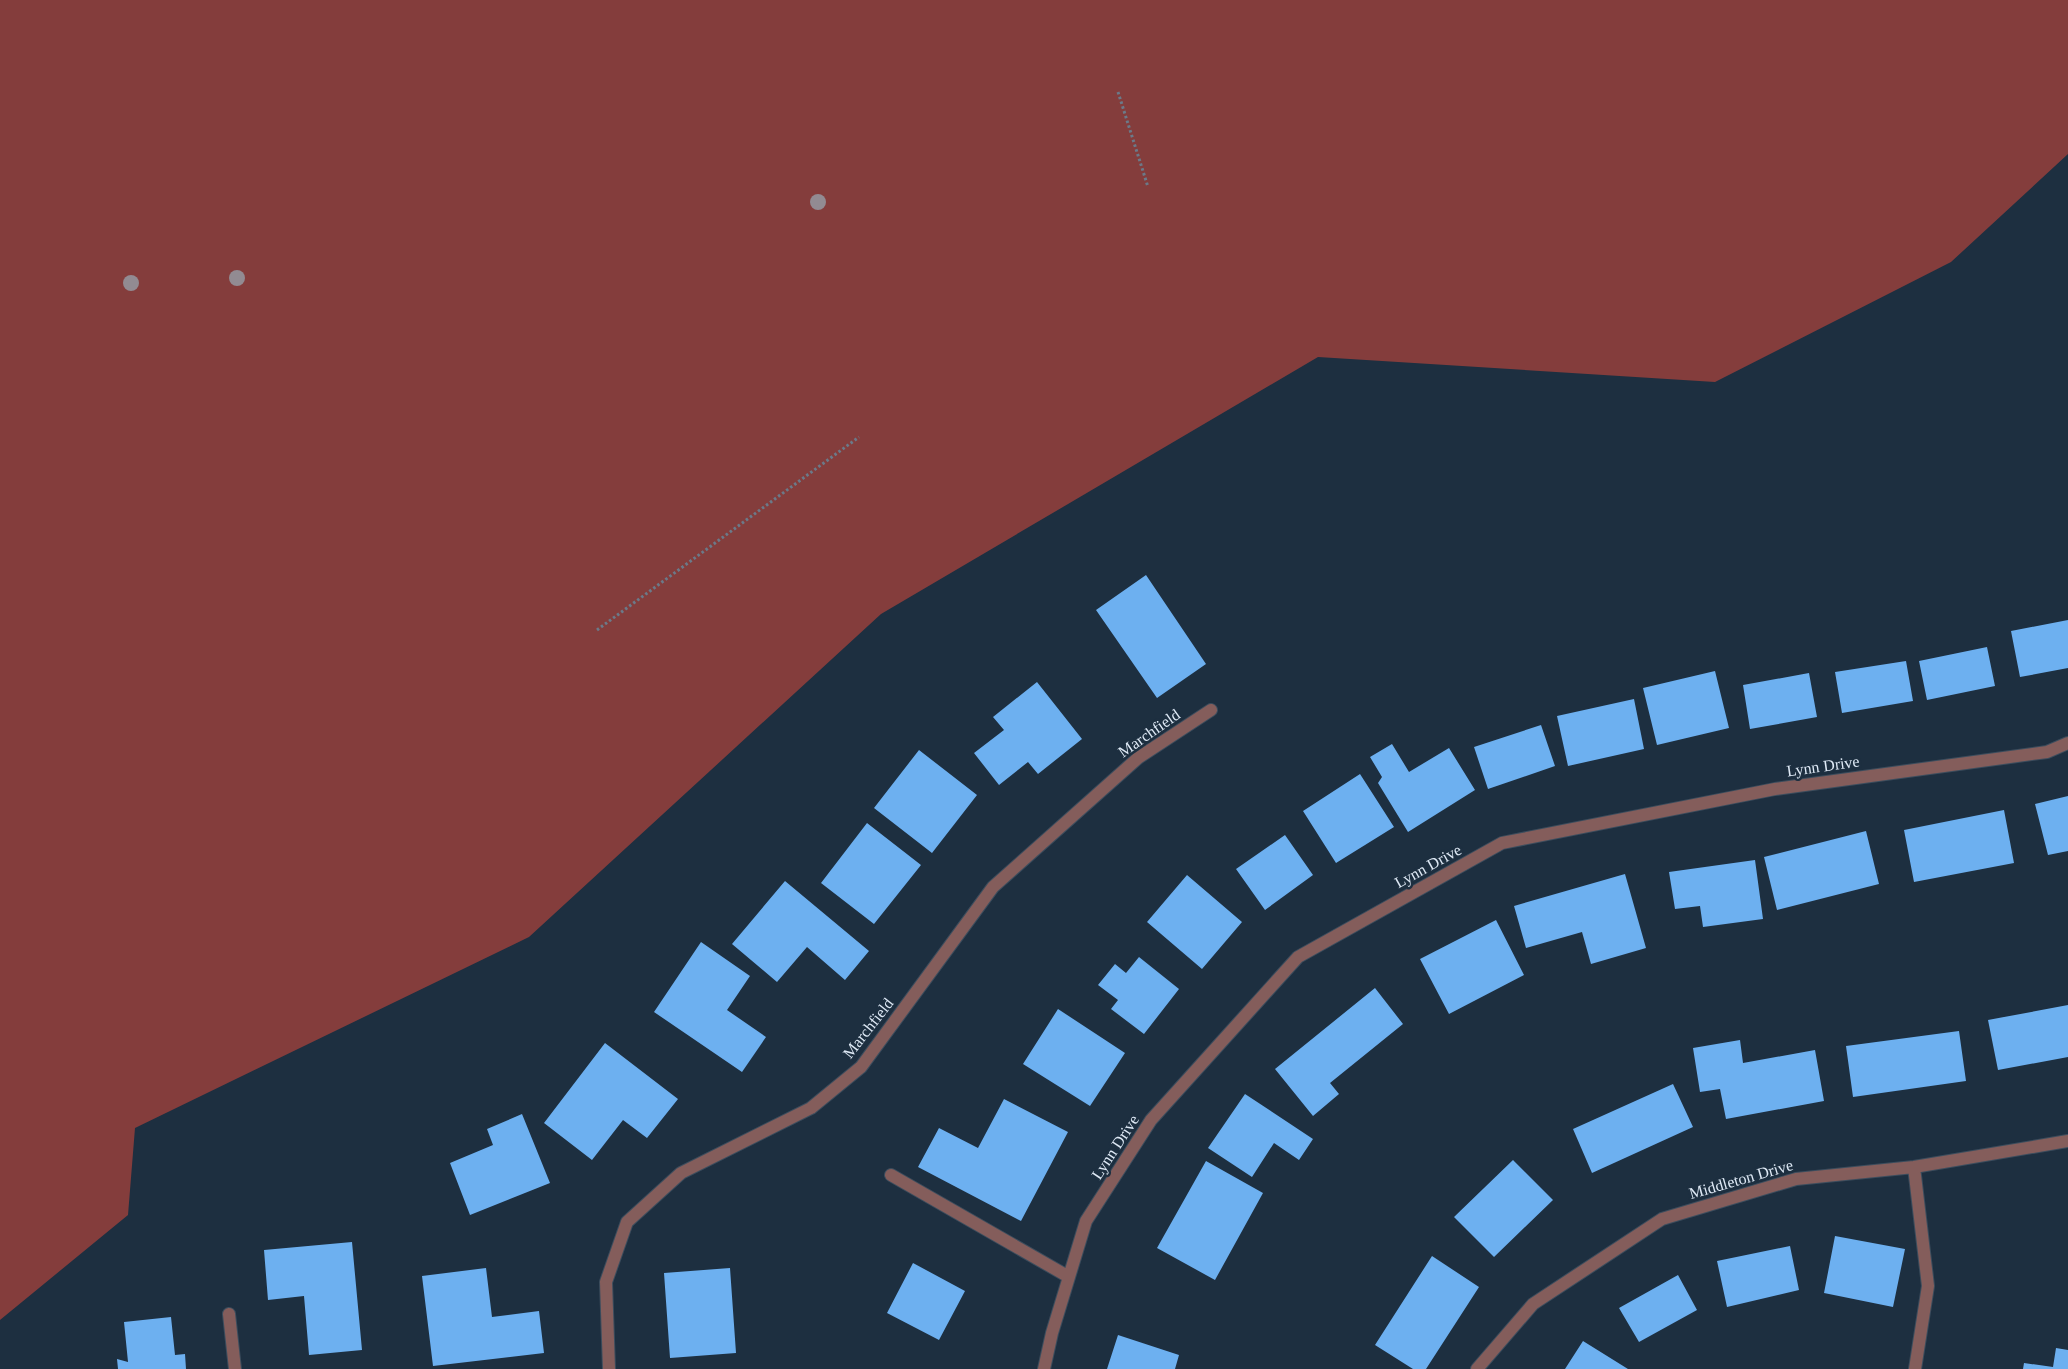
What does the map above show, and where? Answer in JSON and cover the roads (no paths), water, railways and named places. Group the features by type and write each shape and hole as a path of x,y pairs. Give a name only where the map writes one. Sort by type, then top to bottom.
{"street":[{"name":"Marchfield","path":"610,1369 606,1282 627,1222 681,1173 811,1108 861,1067 993,887 1138,758 1211,710"},
{"name":"Lynn Drive","path":"1044,1369 1052,1334 1086,1221 1151,1120 1298,957 1502,843 1775,789 2046,752 2068,743"},
{"name":"Middleton Drive","path":"1477,1369 1533,1304 1662,1219 1796,1179 1914,1167 2068,1141"},
{"path":"1914,1167 1928,1286 1915,1369"},
{"path":"891,1175 1069,1277"},
{"path":"228,1314 234,1369"}]}
